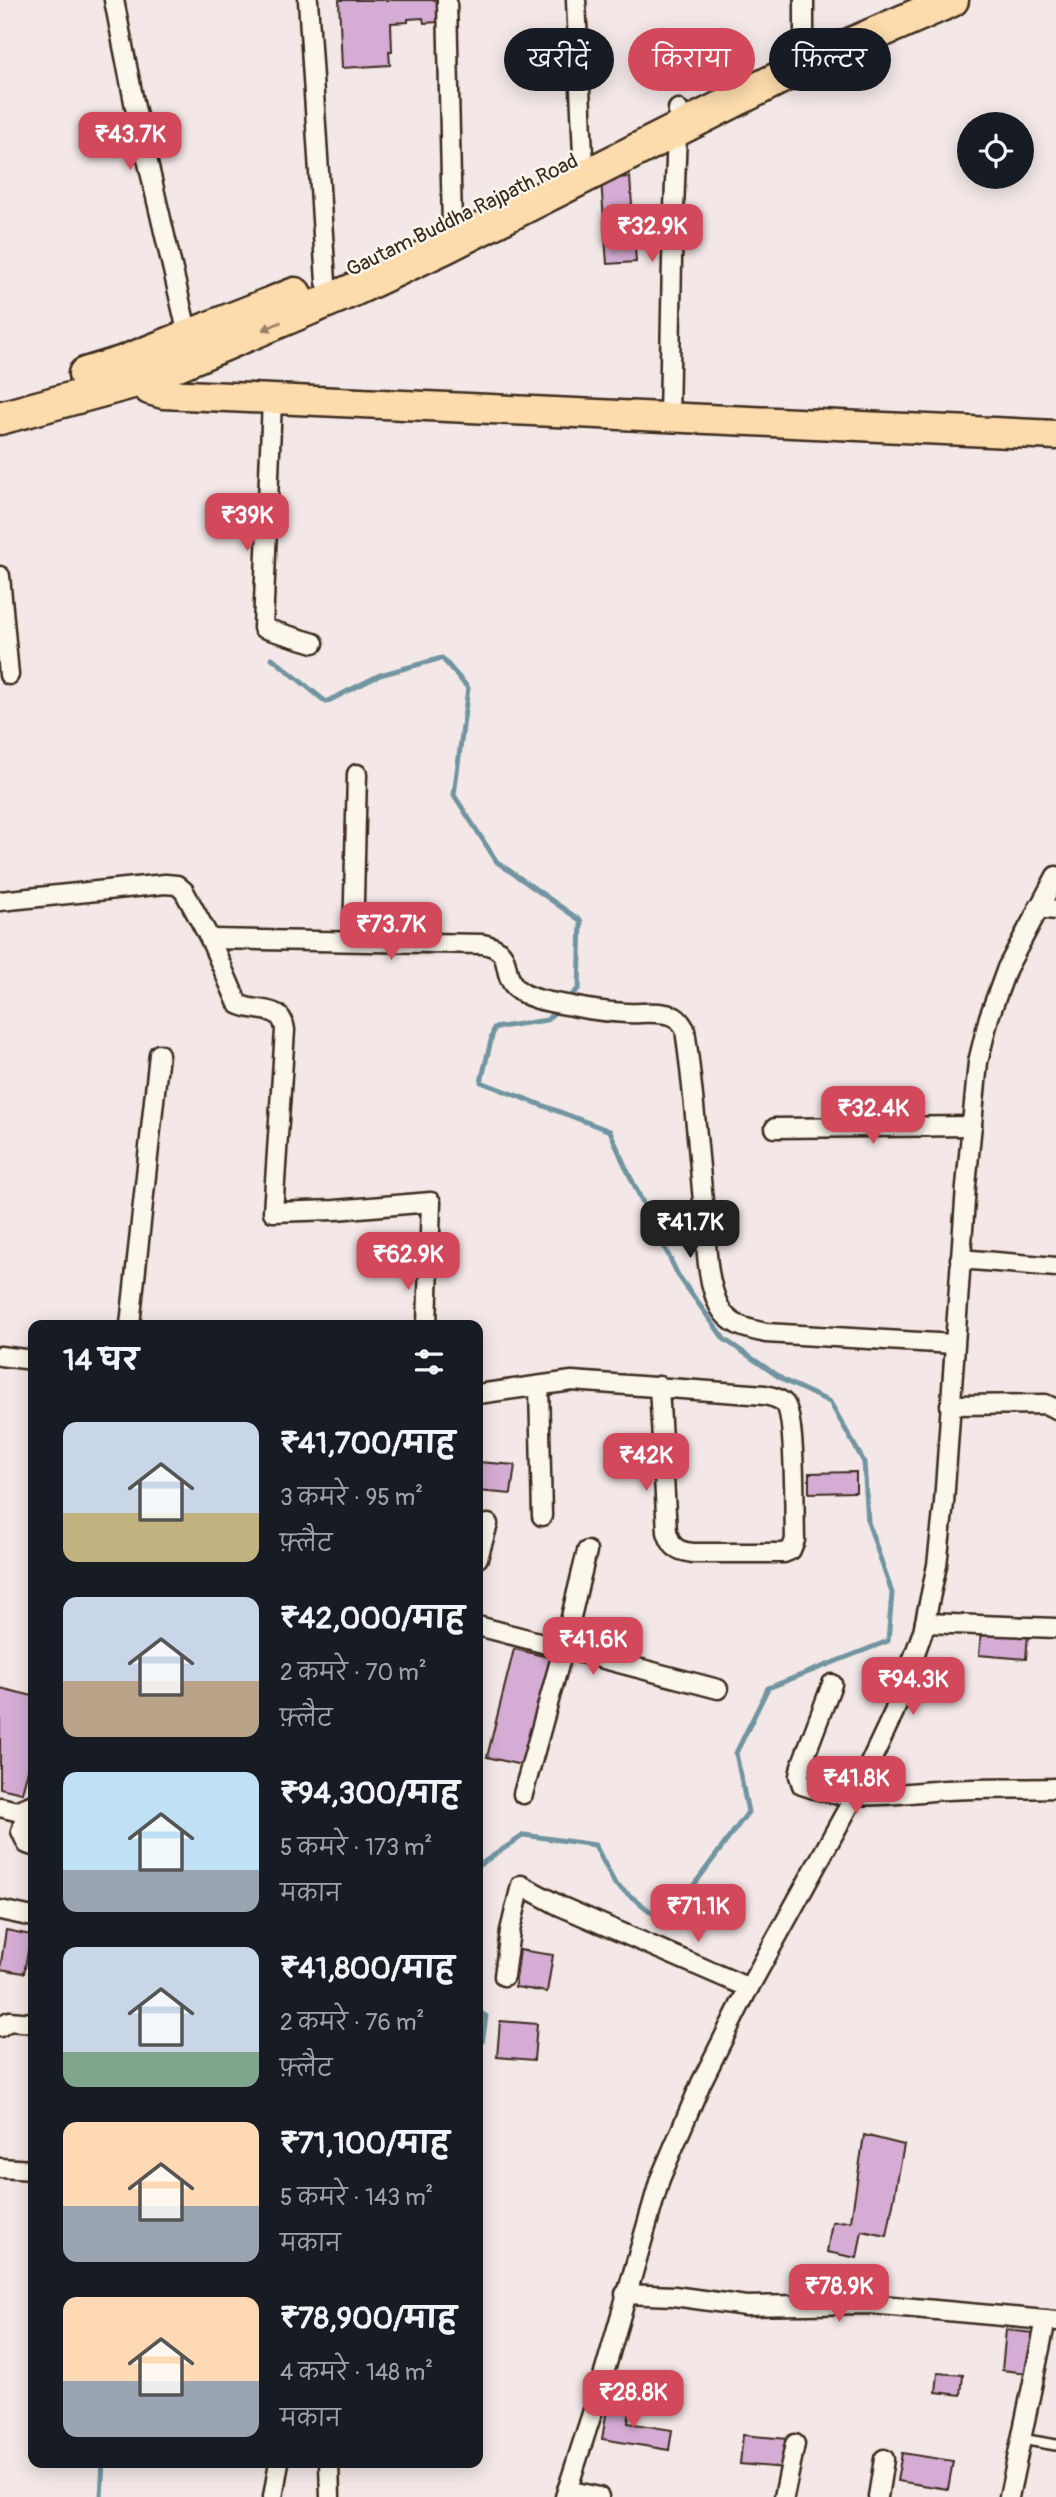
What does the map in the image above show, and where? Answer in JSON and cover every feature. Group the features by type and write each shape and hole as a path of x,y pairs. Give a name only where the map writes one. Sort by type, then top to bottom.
{"highway":[{"name":"Gautam Buddha Rajpath Road","path":"847,28 911,0"},
{"path":"0,418 130,372 248,337 445,247 678,119 951,0"},
{"name":"Gautam Buddha Rajpath Road","path":"0,399 130,372 188,335 326,282 452,225 583,155 678,119 769,67"}],"main road":[{"path":"130,372 149,390 163,394 1056,435"}],"street":[{"path":"114,0 135,107 188,335"},
{"path":"308,0 326,282"},
{"path":"447,0 452,225"},
{"path":"576,0 583,155"},
{"path":"804,0 804,28"},
{"path":"669,419 678,119"},
{"path":"272,400 263,628 314,643"},
{"path":"0,576 9,675"},
{"path":"353,942 357,774"},
{"path":"600,2497 566,2493 597,2398 660,2179 701,2083 749,1987 854,1797 894,1712 925,1623 937,1565 944,1503 960,1259 978,1062 989,1017 1007,968 1047,909 1056,876"},
{"path":"0,901 165,884 177,886 184,891 210,939 238,1003 245,1007 273,1012 281,1015 284,1020 273,1212 431,1202 426,1320"},
{"path":"210,939 491,946 503,953 510,977 518,990 576,1007 665,1014 681,1022 685,1030 693,1087 710,1274 721,1310 744,1329 766,1333 954,1344"},
{"path":"131,1320 159,1054"},
{"path":"775,1128 972,1126"},
{"path":"960,1259 1056,1267"},
{"path":"0,1356 28,1359"},
{"path":"483,1393 572,1381 659,1387 765,1395 777,1398 784,1403 791,1437 795,1540 791,1550 784,1553 693,1553 679,1551 673,1547 667,1532 659,1387"},
{"path":"539,1385 542,1516"},
{"path":"950,1405 1045,1404 1056,1409"},
{"path":"483,1541 488,1524"},
{"path":"523,1794 587,1551"},
{"path":"925,1623 1056,1628"},
{"path":"483,1627 718,1689"},
{"path":"832,1684 799,1776 802,1785 818,1791 854,1797 951,1790 1056,1788"},
{"path":"0,1807 16,1811 28,1807"},
{"path":"28,1812 22,1831 28,1844"},
{"path":"504,1976 510,1931 521,1885 570,1910 749,1987"},
{"path":"0,1910 28,1916"},
{"path":"0,2027 9,2021 28,2023"},
{"path":"0,2168 28,2170"},
{"path":"625,2294 674,2295 746,2306 870,2305 1051,2320 1009,2497"},
{"path":"784,2497 795,2444"},
{"path":"878,2497 884,2459"},
{"path":"273,2497 278,2468"},
{"path":"329,2468 330,2497"}],"lane":[{"path":"1021,2439 1056,2445"}],"building":[{"path":"339,0 438,0 439,22 424,23 423,18 391,23 390,65 342,68"},
{"path":"630,177 636,262 607,264 601,179"},
{"path":"483,1462 515,1465 511,1494 483,1491"},
{"path":"856,1472 856,1492 809,1493 809,1473"},
{"path":"981,1631 1028,1635 1026,1659 979,1655"},
{"path":"514,1649 552,1658 525,1766 487,1757"},
{"path":"0,1688 28,1695 28,1770 22,1793 0,1788"},
{"path":"6,1930 28,1934 24,1973 0,1969"},
{"path":"520,1950 553,1955 547,1992 515,1987"},
{"path":"500,2021 537,2024 534,2060 497,2057"},
{"path":"864,2135 904,2145 887,2236 862,2231 857,2258 827,2252 832,2222 851,2221"},
{"path":"1006,2330 1033,2333 1028,2373 1002,2370"},
{"path":"938,2373 963,2375 961,2395 936,2392"},
{"path":"608,2403 631,2406 628,2423 672,2430 669,2450 602,2439"},
{"path":"743,2435 787,2439 784,2468 740,2464"},
{"path":"902,2453 953,2461 948,2489 897,2481"}],"waterway":[{"path":"272,658 326,702 380,675 442,658 468,688 454,795 497,862 581,921 579,988 566,1001"},
{"path":"483,1863 524,1835 595,1845 615,1884 655,1915 688,1893 748,1812 736,1753 768,1688 888,1641 892,1593 868,1522 864,1462 830,1402 785,1381 724,1339 678,1275 610,1131 481,1082 494,1028 547,1020 559,1007"},
{"path":"483,2014 486,2016 483,2036"},
{"path":"101,2497 103,2468"}]}
